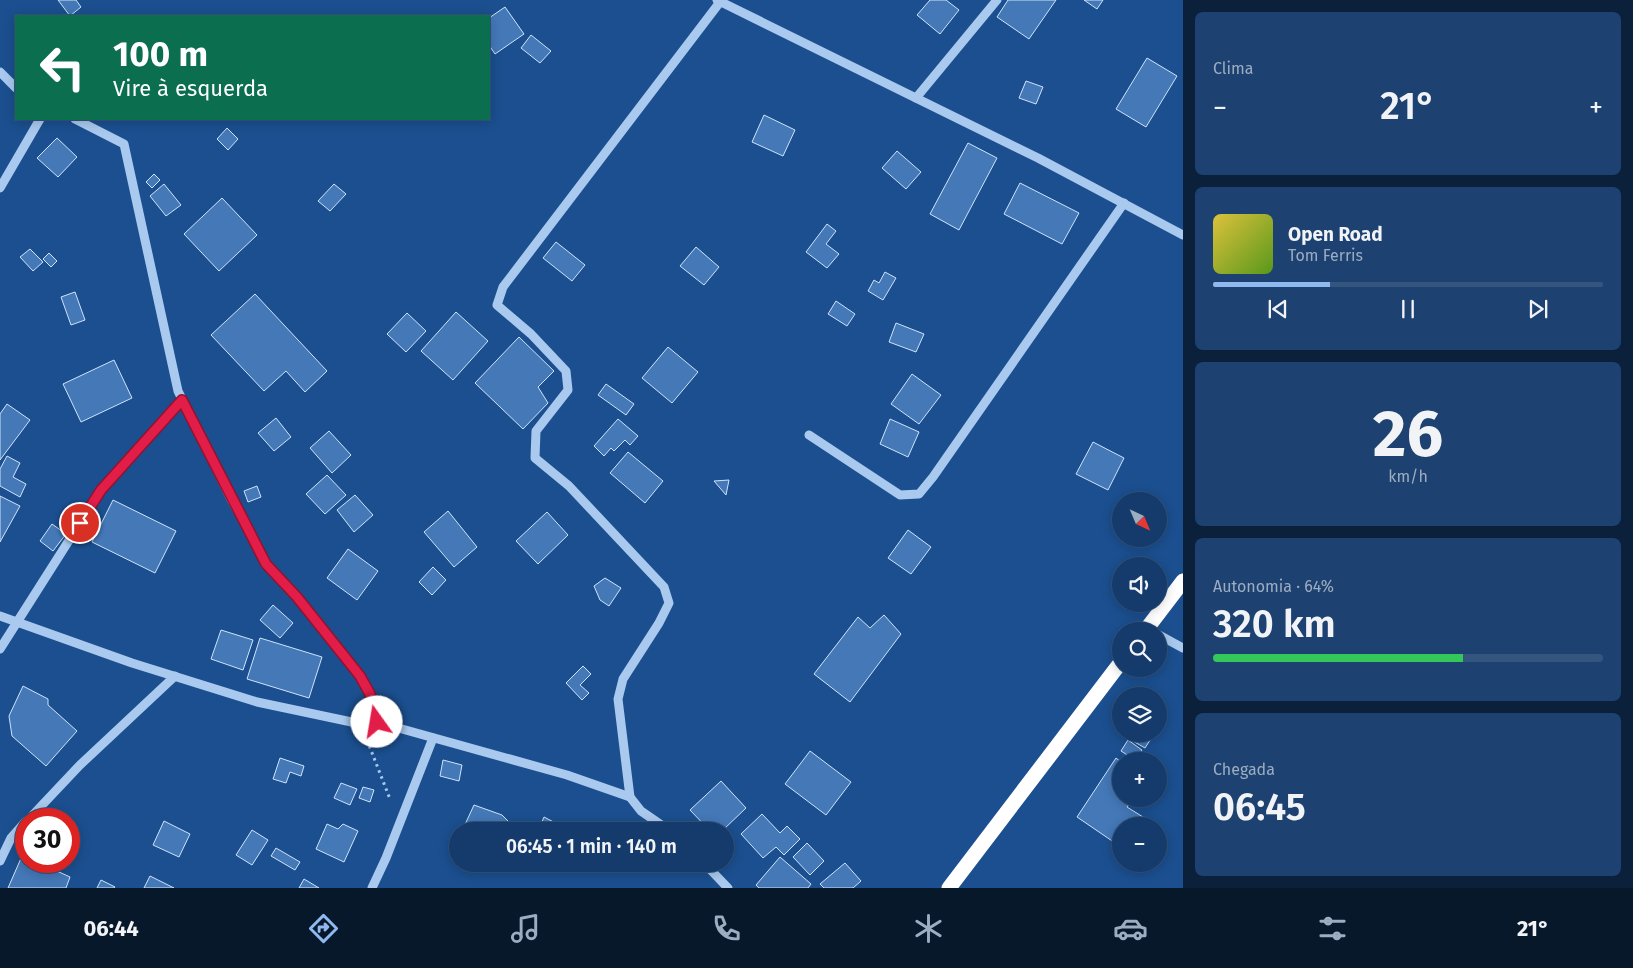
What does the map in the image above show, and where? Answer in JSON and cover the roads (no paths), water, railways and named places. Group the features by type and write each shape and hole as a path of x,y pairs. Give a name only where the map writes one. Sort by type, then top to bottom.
{"highway":[{"path":"1156,622 1183,581"},
{"path":"949,888 1112,674"}],"street":[{"path":"916,98 997,0"},
{"path":"657,822 641,811 630,797 618,699 623,678 659,623 669,603 664,587 569,486 535,458 536,431 568,390 566,370 532,334 497,305 504,287 719,1 916,98 1124,203 1183,235"},
{"path":"0,72 15,87"},
{"path":"0,188 39,120"},
{"path":"77,120 124,144 178,391 266,564 297,597 360,676 370,694 377,722"},
{"path":"808,435 900,494 919,494 933,478 1124,203"},
{"path":"0,648 101,490 182,400"},
{"path":"0,616 132,663 257,702 361,724 377,722 566,775 630,797"},
{"path":"1167,640 1183,648"},
{"path":"39,808 80,765 176,676"},
{"path":"372,888 400,823 432,738"},
{"path":"0,861 15,834"},
{"path":"713,872 728,888"}]}
